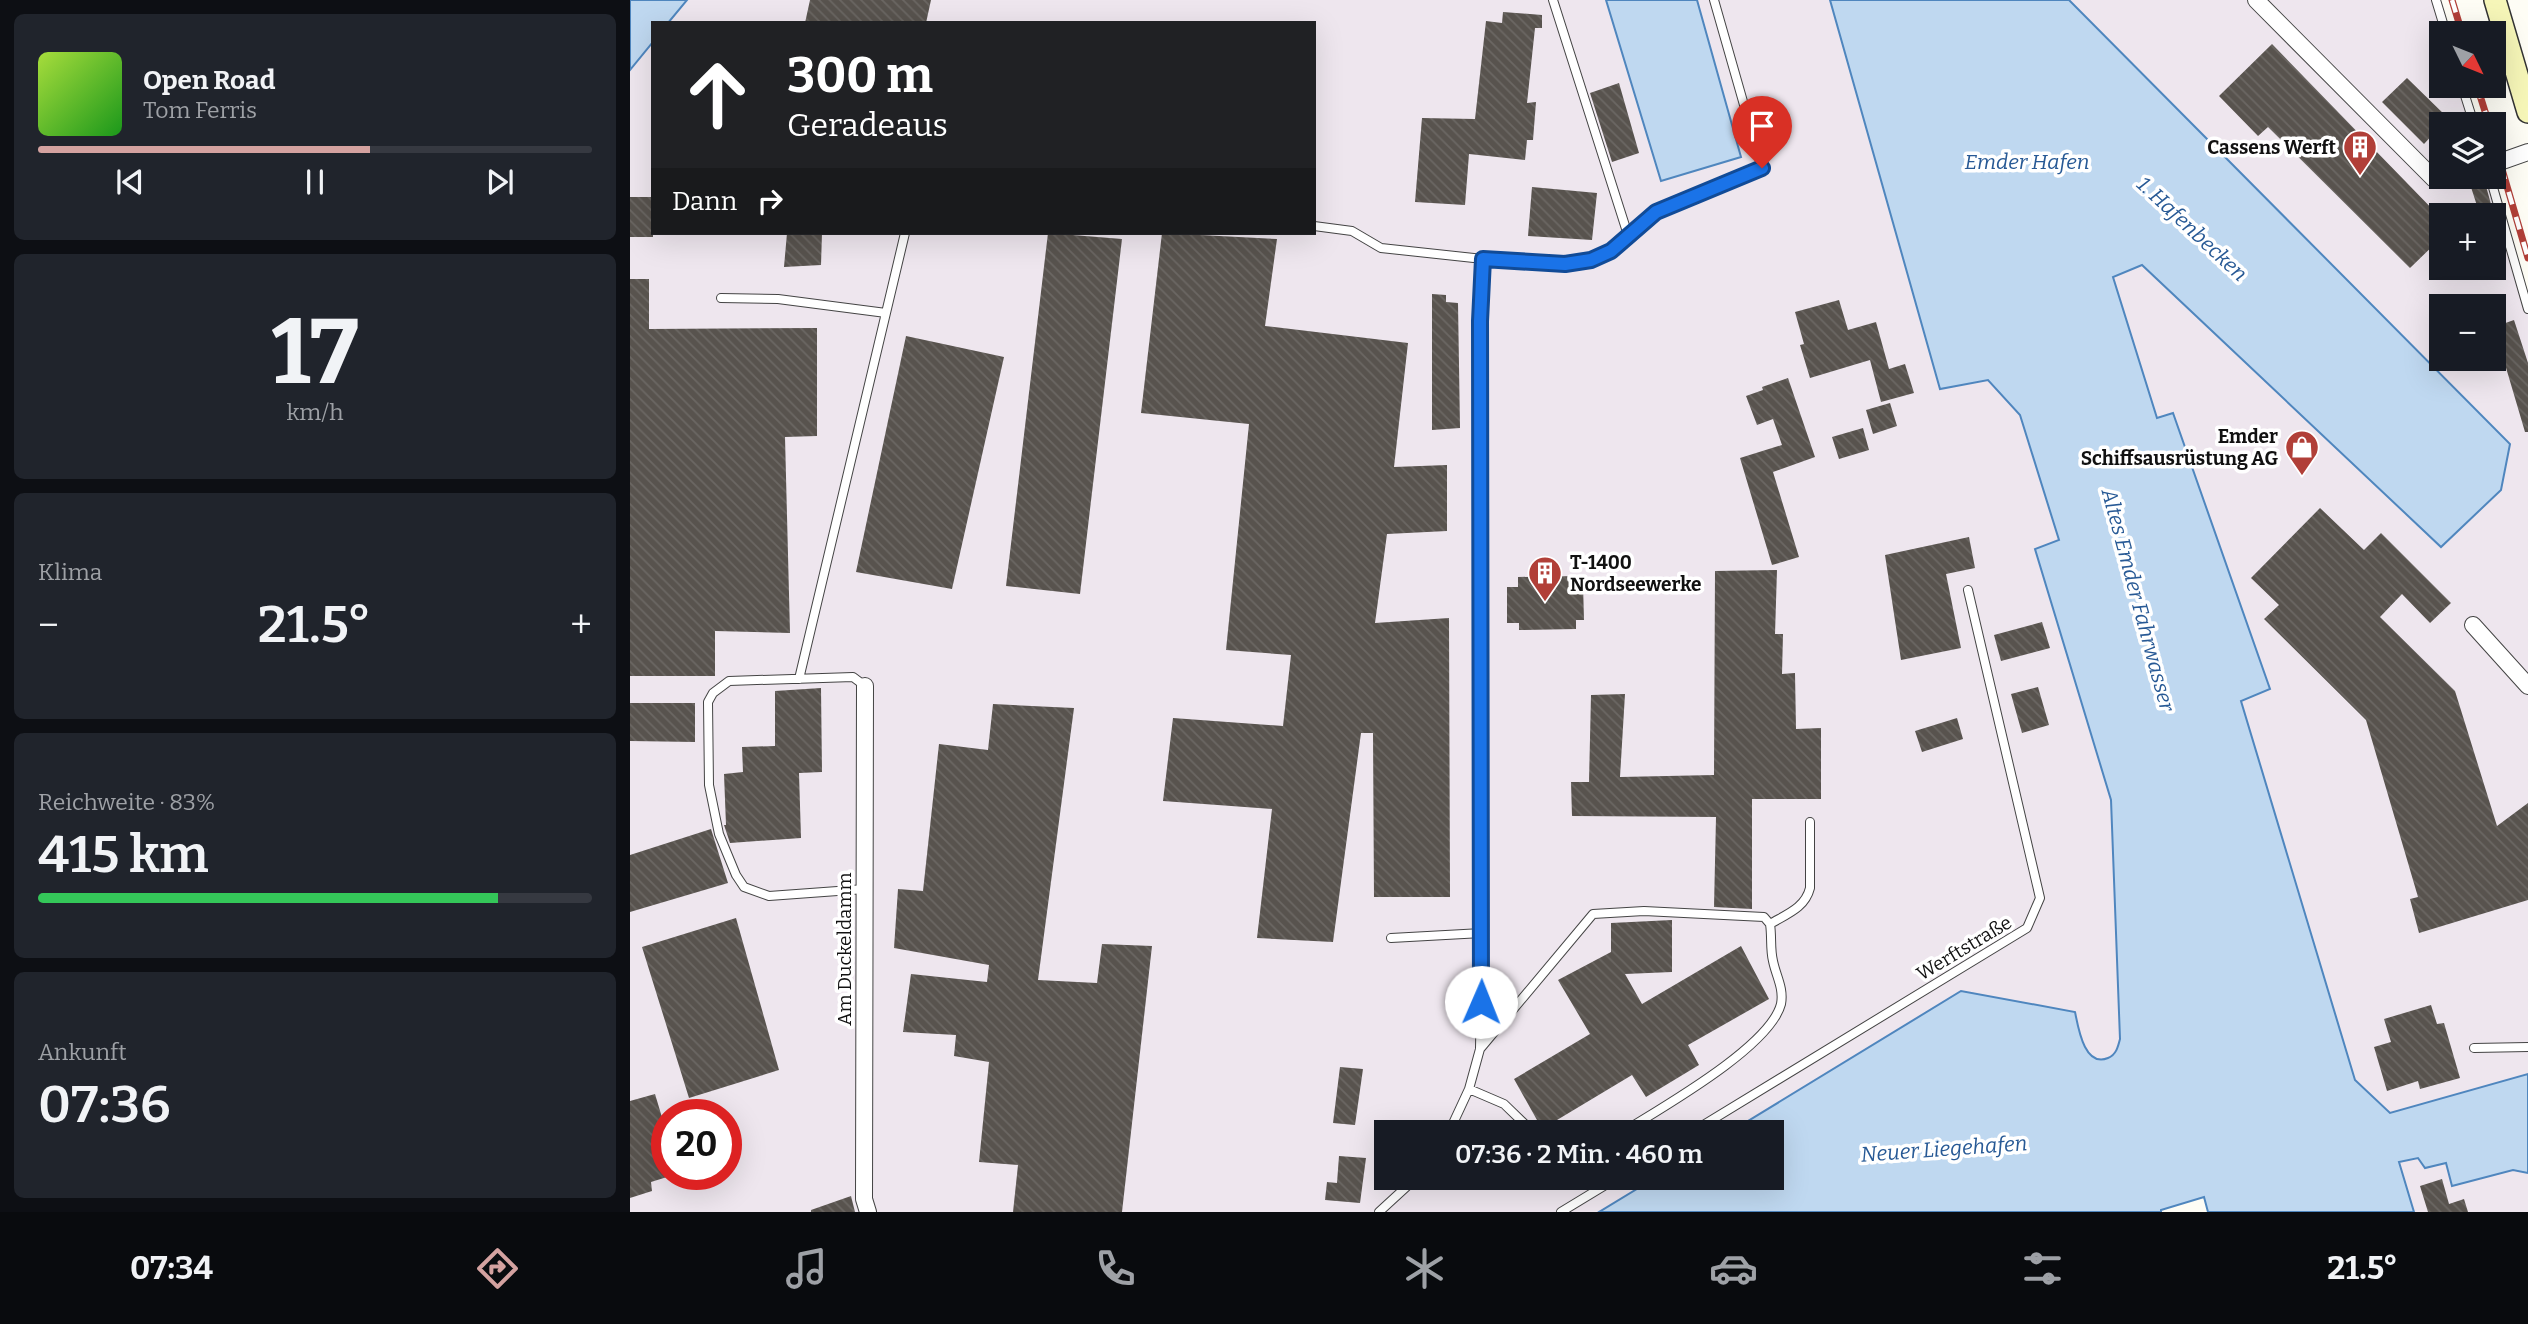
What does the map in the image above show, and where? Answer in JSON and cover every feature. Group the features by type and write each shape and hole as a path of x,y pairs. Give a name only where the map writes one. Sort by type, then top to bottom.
{"main road":[{"path":"2495,0 2528,113"}],"street":[{"path":"2256,0 2429,174"},
{"path":"2506,160 2528,152"},
{"path":"2473,625 2528,686"},
{"name":"Am Duckeldamm","path":"865,686 864,1199 868,1212"}],"lane":[{"path":"1553,0 1628,235"},
{"path":"1316,226 1352,231 1381,248 1483,259 1565,264 1591,260 1611,251 1656,212 1762,168 1714,0"},
{"path":"2436,0 2442,21"},
{"path":"2493,189 2528,309"},
{"path":"799,679 905,235"},
{"path":"1455,1120 1469,1089 1480,1049 1480,321 1483,259"},
{"path":"721,298 778,299 886,313"},
{"name":"Werftstraße","path":"1712,1120 2027,928 2034,915 2040,898 1968,590"},
{"path":"865,686 853,677 729,681 713,693 708,702 709,785 719,834 736,875 744,887 769,897 865,889"},
{"path":"1770,924 1802,905 1808,898 1811,822"},
{"path":"1480,1049 1593,914 1644,911 1764,917 1770,924 1772,960 1782,996 1774,1019 1745,1049 1693,1088 1642,1120"},
{"path":"1391,938 1482,933"},
{"path":"2474,1048 2528,1047"},
{"path":"1469,1089 1504,1104 1521,1120"},
{"path":"1379,1212 1403,1190"},
{"path":"1561,1212 1597,1190"}],"shaded area":[{"path":"687,0 1606,0 1662,181 1741,157 1697,0 1830,0 1940,388 1988,380 2020,415 2059,541 2035,549 2111,800 2120,1039 2115,1054 2102,1060 2086,1050 2074,1012 1961,991 1750,1120 1374,1120 1374,1190 1635,1190 1599,1212 630,1212 630,70 651,44 651,235 1316,235 1316,21 670,21"},
{"path":"2069,0 2436,0 2442,21 2429,21 2429,98 2466,98 2470,112 2429,112 2429,189 2493,189 2497,203 2429,203 2429,280 2506,280 2506,233 2528,309 2528,1074 2390,1113 2355,1080 2240,700 2269,689 2173,413 2157,418 2113,277 2142,265 2440,547 2510,444 2437,371 2506,371 2506,294 2429,294 2429,362"},
{"path":"2418,1158 2425,1167 2446,1163 2452,1186 2513,1170 2528,1173 2528,1212 2414,1212 2399,1162"}],"water":[{"path":"630,0 687,0 670,21 651,21 651,44 630,70"},
{"path":"1606,0 1697,0 1741,157 1661,181"},
{"name":"Emder Hafen","path":"1830,0 2069,0 2429,362 2429,371 2437,371 2510,444 2501,490 2441,547 2142,265 2113,277 2157,418 2173,413 2270,689 2241,701 2355,1080 2390,1113 2528,1074 2528,1173 2513,1170 2452,1186 2446,1163 2425,1168 2418,1158 2399,1162 2414,1212 2208,1212 2204,1197 2161,1212 1599,1212 1635,1190 1784,1190 1784,1120 1750,1120 1961,991 2075,1012 2084,1044 2093,1057 2108,1058 2117,1048 2120,1039 2111,800 2035,549 2059,540 2020,415 1988,380 1940,389"}],"building":[{"path":"810,0 931,0 926,21 805,21"},
{"path":"1503,12 1542,15 1542,28 1535,28 1527,103 1536,102 1533,140 1527,140 1525,160 1469,154 1465,205 1415,202 1422,118 1475,119 1486,21 1502,23"},
{"name":"Cassens Werft","path":"2272,44 2429,206 2429,250 2410,268 2268,127 2258,136 2219,96"},
{"path":"2407,78 2442,112 2429,112 2429,139 2424,144 2382,102"},
{"path":"1619,83 1639,153 1612,162 1590,93"},
{"path":"1532,187 1597,193 1592,240 1528,236"},
{"path":"2472,189 2486,189 2491,203 2476,203"},
{"path":"630,197 651,197 653,237 630,237"},
{"path":"787,235 822,235 821,265 784,267"},
{"path":"1048,235 1122,239 1080,594 1006,586"},
{"path":"1162,235 1277,239 1265,326 1408,343 1394,467 1447,465 1447,531 1387,534 1375,623 1449,618 1450,897 1374,897 1373,733 1361,733 1333,942 1257,938 1272,809 1163,801 1173,718 1283,726 1291,655 1226,650 1249,424 1141,413"},
{"path":"630,279 649,279 649,329 817,328 817,436 785,437 790,633 715,631 715,676 630,676"},
{"path":"1432,294 1446,295 1446,302 1458,303 1460,428 1432,430"},
{"path":"1839,300 1848,330 1876,322 1889,369 1905,364 1914,393 1881,402 1870,360 1810,378 1800,345 1804,344 1795,312"},
{"path":"2514,320 2528,363 2528,432 2525,432 2506,368 2506,323"},
{"path":"906,336 1004,357 952,589 856,572"},
{"path":"1788,378 1815,457 1773,472 1799,557 1772,565 1740,458 1782,445 1773,419 1757,425 1746,396"},
{"path":"1890,403 1897,426 1873,434 1866,410"},
{"path":"1863,428 1869,450 1839,459 1832,437"},
{"path":"2320,508 2364,550 2381,533 2451,603 2430,623 2402,594 2380,617 2455,691 2497,826 2528,803 2528,900 2419,933 2410,899 2418,897 2366,720 2264,619 2279,605 2251,578"},
{"path":"1969,537 1975,568 1946,574 1961,648 1901,660 1885,555"},
{"path":"1777,570 1775,634 1783,634 1782,674 1795,673 1796,729 1821,728 1821,799 1752,799 1752,909 1714,907 1716,817 1572,816 1571,782 1589,782 1591,695 1625,694 1620,777 1714,775 1715,571"},
{"name":"T-1400 Nordseewerke","path":"1577,576 1577,584 1583,584 1584,620 1576,620 1576,629 1519,630 1519,623 1507,623 1507,587 1518,587 1518,577"},
{"path":"2042,622 2050,648 2001,661 1994,635"},
{"path":"2038,687 2049,725 2022,733 2011,694"},
{"path":"821,688 822,772 799,773 801,838 730,843 724,825 724,774 743,772 742,747 775,746 775,691"},
{"path":"630,703 695,703 695,742 630,741"},
{"path":"993,704 1074,708 1038,980 1097,983 1102,944 1152,946 1122,1212 1013,1212 1018,1165 979,1162 989,1062 954,1056 956,1035 903,1032 911,974 987,982 989,965 894,948 898,889 923,891 939,744 988,750"},
{"path":"1957,718 1963,739 1922,752 1915,731"},
{"path":"711,829 728,883 630,912 630,855"},
{"path":"736,918 779,1070 689,1098 642,947"},
{"path":"1672,920 1672,972 1625,974 1642,1004 1741,946 1769,999 1688,1045 1699,1065 1646,1097 1632,1075 1557,1120 1537,1120 1514,1079 1590,1034 1558,980 1611,952 1611,923"},
{"path":"2431,1005 2437,1024 2444,1023 2460,1078 2420,1089 2418,1081 2387,1091 2374,1047 2391,1042 2384,1019"},
{"path":"1340,1067 1363,1069 1355,1125 1333,1123"},
{"path":"655,1094 656,1099 651,1099 652,1191 630,1198 630,1101"},
{"path":"1339,1156 1366,1158 1360,1203 1325,1200 1327,1182 1337,1183"},
{"path":"2442,1179 2449,1204 2464,1199 2468,1212 2428,1212 2420,1186"},
{"path":"851,1196 855,1212 811,1212 811,1210"}],"railway":[{"path":"2452,0 2458,21"},
{"path":"2481,98 2485,112"},
{"path":"2506,183 2528,258"}],"place":[{"name":"Cassens Werft","path":"2360,177"},
{"name":"Emder Schiffsausrüstung AG","path":"2302,477"},
{"name":"T-1400 Nordseewerke","path":"1545,603"}],"route":[{"path":"1481,1002 1480,321 1483,259 1565,264 1591,260 1611,251 1656,212 1762,168"}],"water label":[{"name":"1. Hafenbecken","path":"2192,229"},
{"name":"Altes Emder Fahrwasser","path":"2138,600"},
{"name":"Neuer Liegehafen","path":"1944,1149"}]}
